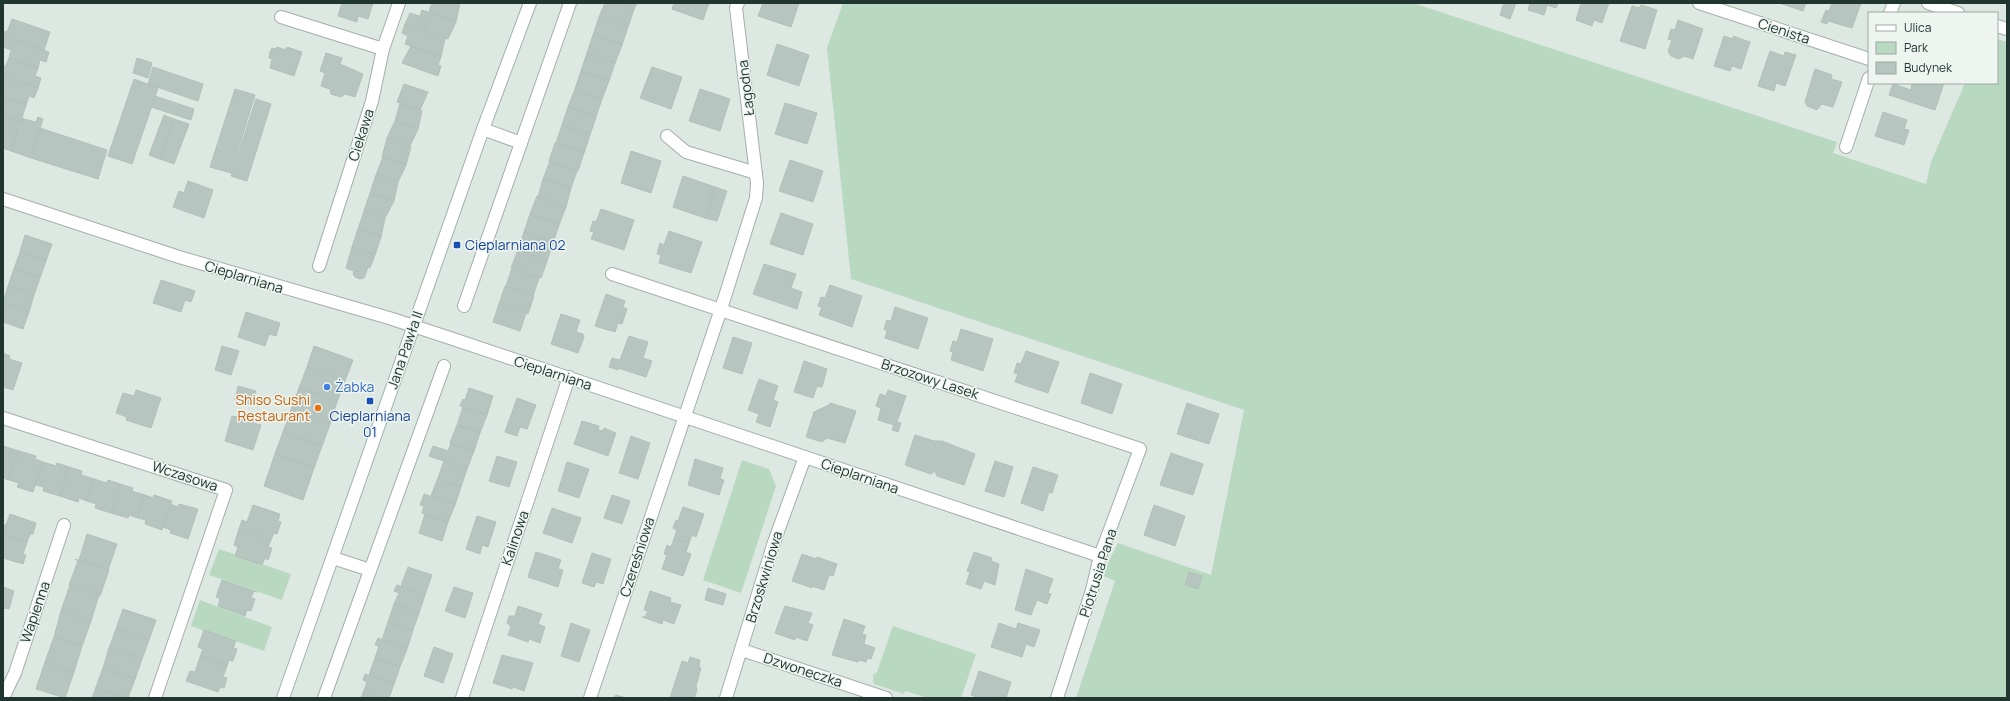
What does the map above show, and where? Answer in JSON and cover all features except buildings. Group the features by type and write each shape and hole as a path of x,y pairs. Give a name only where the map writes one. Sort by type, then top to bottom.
{"street":[{"name":"Ciekawa","path":"319,266 372,101 384,49 399,3"},
{"name":"Jana Pawła II","path":"283,698 483,129 530,3"},
{"path":"464,306 570,3"},
{"name":"Łagodna","path":"684,416 721,309 756,198 756,173 736,8 738,3"},
{"name":"Cienista","path":"1699,3 1868,59"},
{"path":"1928,3 1955,12"},
{"path":"281,17 384,49"},
{"path":"1846,147 1868,81"},
{"path":"483,129 521,143"},
{"path":"667,136 686,152 756,173"},
{"name":"Cieplarniana","path":"3,199 187,259 389,318 413,328 684,416 1100,556"},
{"path":"612,274 721,309"},
{"name":"Brzozowy Lasek","path":"721,309 1140,449"},
{"path":"324,698 444,366"},
{"name":"Kalinowa","path":"462,698 569,378"},
{"name":"Czereśniowa","path":"590,698 684,416"},
{"name":"Wczasowa","path":"3,418 226,490 155,698"},
{"name":"Piotrusia Pana","path":"1057,698 1092,590 1100,556 1140,449"},
{"name":"Brzoskwiniowa","path":"726,698 773,545 805,457"},
{"name":"Wapienna","path":"3,698 15,673 64,526"},
{"path":"333,558 370,570"},
{"name":"Dzwoneczka","path":"742,650 886,698"}],"green space":[{"path":"843,3 1413,3 1837,142 1833,153 1926,184 1931,162 1965,84 1998,84 1998,39 2007,42 2007,698 1076,698 1115,581 1102,575 1118,543 1211,575 1244,410 851,279 827,48"},
{"path":"742,460 769,469 776,486 741,593 703,580"},
{"path":"219,549 291,574 282,600 209,575"},
{"path":"200,600 272,627 264,651 191,626"},
{"path":"893,626 976,654 961,698 928,698 905,691 904,694 874,684 873,675 877,672"}],"place":[{"name":"Cieplarniana 02","path":"457,245"},
{"name":"Żabka","path":"327,387"},
{"name":"Cieplarniana 01","path":"370,401"},
{"name":"Shiso Sushi Restaurant","path":"318,408"}]}
